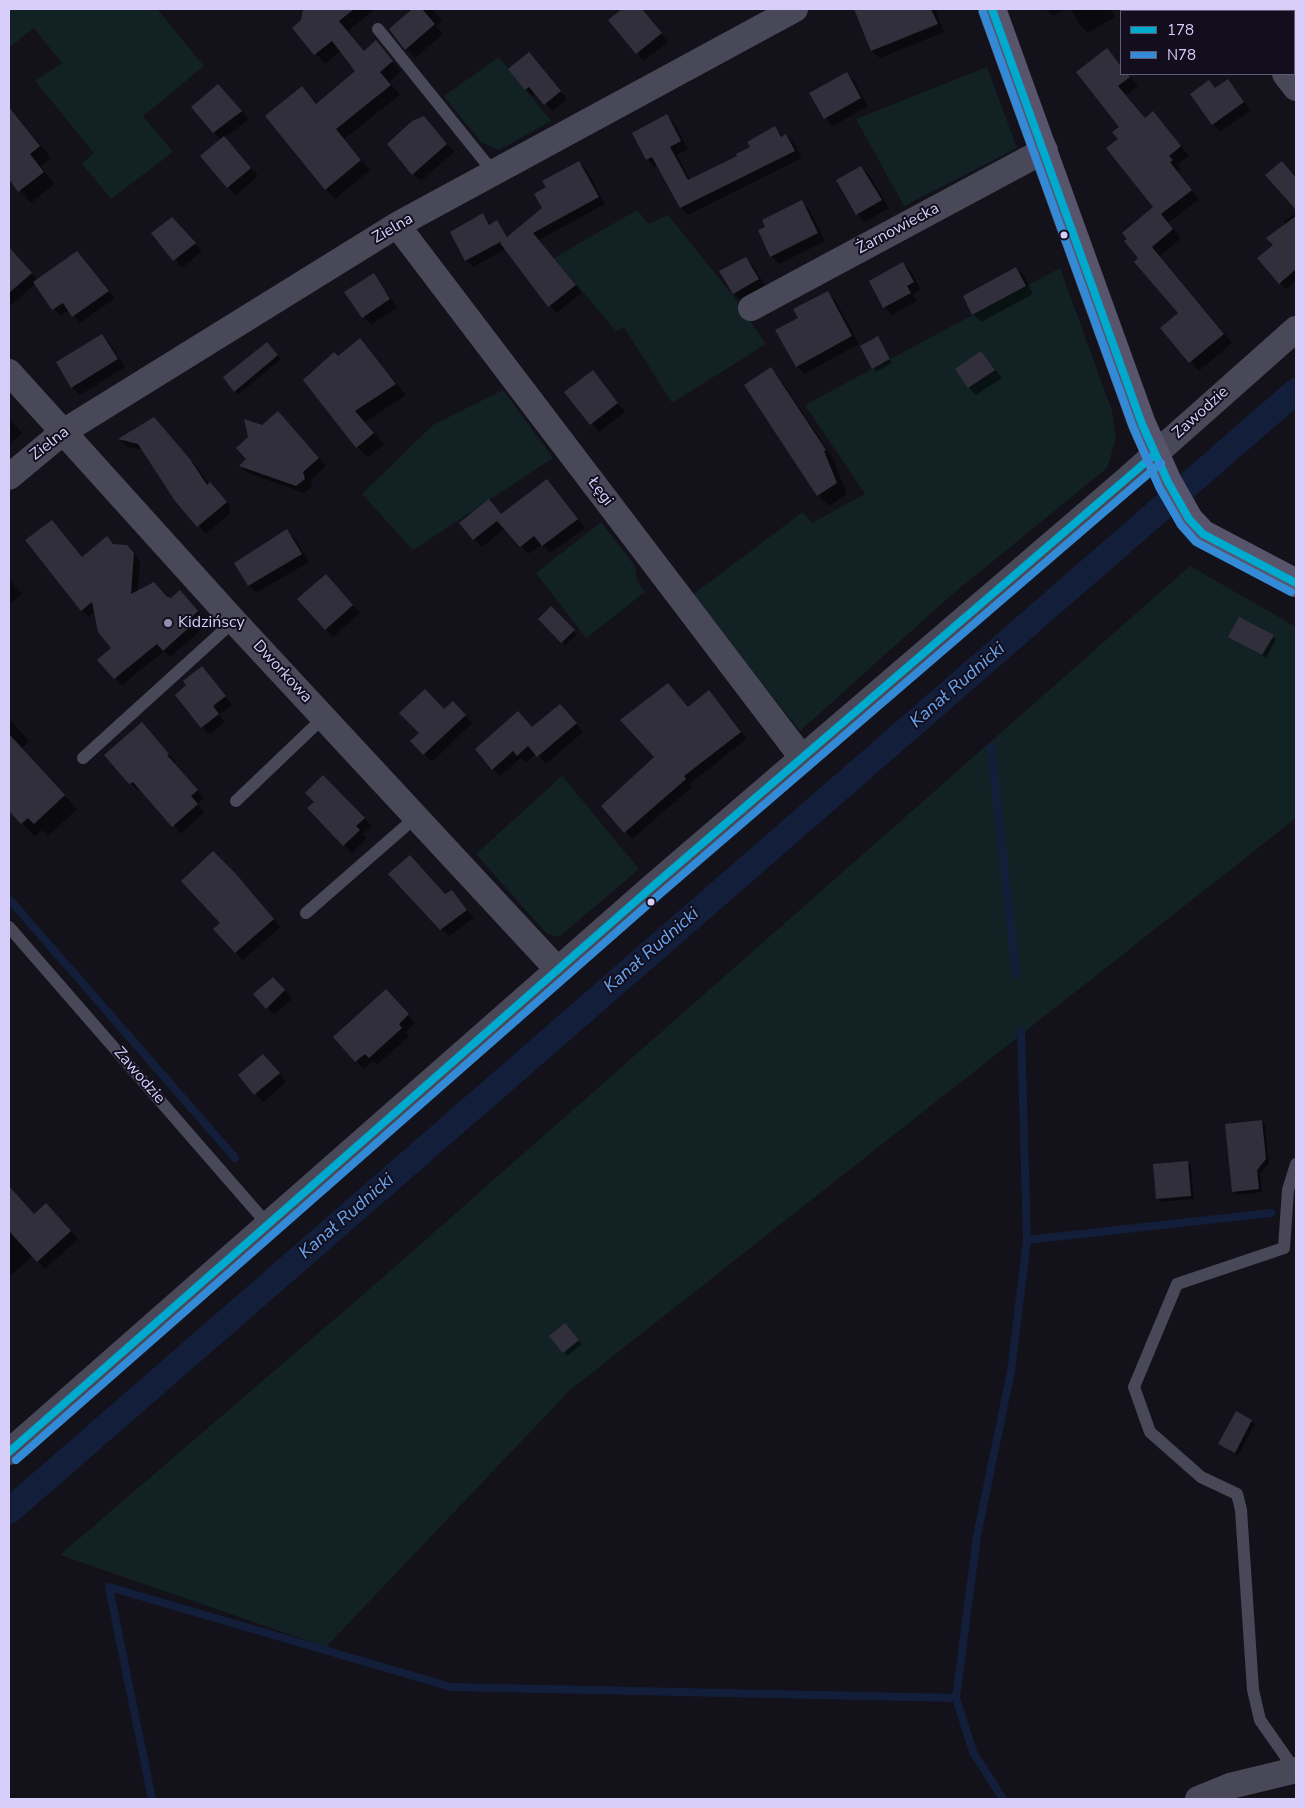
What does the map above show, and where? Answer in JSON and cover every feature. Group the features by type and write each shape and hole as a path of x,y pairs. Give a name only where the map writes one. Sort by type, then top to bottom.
{"street":[{"name":"Zielna","path":"9,476 64,432 397,226 794,9"},
{"path":"992,9 1154,455 1168,482 1183,509 1203,534 1296,583"},
{"path":"1286,75 1296,88"},
{"name":"Żarnowiecka","path":"752,308 1044,150"},
{"name":"Łęgi","path":"397,226 803,759"},
{"name":"Zawodzie","path":"9,1452 269,1226 558,970 1154,455 1296,329"},
{"name":"Dworkowa","path":"9,372 234,620 558,970"},
{"path":"1198,1799 1230,1786 1296,1770"}],"lane":[{"path":"378,29 494,172"},
{"path":"83,758 234,620"},
{"path":"236,801 324,717"},
{"path":"306,913 416,817"},
{"name":"Zawodzie","path":"9,927 269,1226"},
{"path":"1296,1164 1288,1190 1284,1248 1176,1284 1134,1387 1150,1432 1201,1477 1237,1494 1241,1510 1253,1690 1260,1720 1296,1770"}],"shaded area":[{"path":"9,9 157,9 204,66 143,116 173,152 111,199 82,164 94,153 35,81 62,63 34,28 10,47"},
{"path":"1296,9 1296,55 1295,10 1270,10"},
{"path":"499,57 551,121 499,150 481,142 444,96"},
{"path":"987,67 1017,148 904,206 856,119"},
{"path":"637,210 649,224 668,215 734,297 766,344 672,403 624,327 616,331 554,258"},
{"path":"1060,268 1112,411 1116,439 1107,468 949,597 800,731 692,595 803,512 812,523 865,494 805,405"},
{"path":"503,390 553,458 413,550 362,494 433,425"},
{"path":"601,522 635,566 637,581 645,592 586,638 536,573"},
{"path":"1190,566 1296,627 1296,818 570,1390 326,1647 60,1555 380,1280"},
{"path":"562,776 639,869 559,937 547,934 476,854"}],"building":[{"path":"303,9 354,9 339,21 364,51 376,40 393,61 380,72 391,85 336,129 361,160 325,190 265,116 302,86 316,104 355,71 332,41 314,55 292,28 301,20"},
{"path":"412,9 422,9 435,24 405,50 389,29"},
{"path":"622,9 642,9 662,33 636,54 608,20"},
{"path":"854,9 931,9 938,24 871,51"},
{"path":"1107,48 1120,65 1120,75 1129,75 1130,77 1118,86 1145,118 1153,111 1181,146 1169,156 1173,160 1170,162 1192,190 1161,214 1173,229 1152,247 1224,334 1189,363 1160,328 1178,313 1134,262 1138,258 1124,241 1127,239 1122,233 1153,207 1106,148 1118,139 1112,132 1119,127 1076,72"},
{"path":"529,52 561,91 544,105 529,87 525,90 508,69"},
{"path":"847,72 861,98 824,119 809,93"},
{"path":"1228,79 1244,102 1212,125 1190,94 1209,80 1215,88"},
{"path":"218,84 242,111 213,133 191,107"},
{"path":"9,107 40,146 30,154 44,172 18,192 9,179"},
{"path":"667,114 681,141 670,147 688,180 737,156 736,154 750,147 747,142 775,126 781,137 786,134 795,151 680,208 652,157 646,160 632,133"},
{"path":"424,116 447,144 412,175 387,144 412,121"},
{"path":"224,136 251,168 227,188 200,156"},
{"path":"579,161 599,197 533,233 576,285 548,307 500,243 502,241 465,261 450,232 483,213 489,225 497,220 507,237 542,208 534,194 546,187 542,181"},
{"path":"1282,161 1296,178 1296,210 1265,175"},
{"path":"861,166 882,200 856,215 836,180"},
{"path":"802,200 818,233 770,257 758,230 765,227 762,220"},
{"path":"1296,216 1296,269 1279,284 1257,258 1273,245 1266,238"},
{"path":"172,217 196,243 173,261 151,233"},
{"path":"9,247 32,273 9,293"},
{"path":"77,251 109,291 72,317 63,303 52,310 33,282"},
{"path":"746,257 759,279 733,294 719,271"},
{"path":"903,262 914,282 907,286 911,293 883,308 869,281"},
{"path":"1016,267 1026,286 972,315 963,296"},
{"path":"374,273 390,299 362,318 344,292"},
{"path":"828,291 852,336 796,367 775,330 798,318 793,309"},
{"path":"102,334 118,359 71,388 56,362"},
{"path":"878,336 890,359 872,369 860,346"},
{"path":"360,338 396,384 355,411 374,433 356,448 303,380 334,352 338,356"},
{"path":"267,342 278,355 234,392 223,377"},
{"path":"981,351 995,370 968,388 955,369"},
{"path":"771,367 826,450 824,451 837,483 817,496 744,385"},
{"path":"593,370 618,403 590,425 564,392"},
{"path":"278,411 319,458 303,472 305,479 296,486 239,466 246,459 236,448 248,437 244,419 262,425"},
{"path":"154,417 190,459 207,485 210,482 227,502 197,527 175,501 138,444 118,439"},
{"path":"547,479 578,519 542,546 534,536 520,547 497,521 473,540 459,523 489,499 501,514"},
{"path":"52,520 82,557 107,536 113,544 127,545 134,553 131,594 154,582 167,597 171,598 180,590 198,611 190,619 194,623 163,651 157,644 114,679 97,660 111,648 98,632 92,602 81,611 25,540"},
{"path":"287,529 302,554 248,586 234,563"},
{"path":"326,574 353,605 325,630 297,599"},
{"path":"551,606 575,630 561,643 538,619"},
{"path":"1239,617 1274,635 1262,655 1228,637"},
{"path":"202,666 226,696 213,706 219,714 201,728 175,695 186,685 183,681"},
{"path":"668,683 688,707 709,690 741,732 684,776 686,779 624,833 601,806 654,757 620,720"},
{"path":"425,689 444,709 453,701 466,715 423,755 410,741 419,733 399,713"},
{"path":"560,704 577,723 537,757 528,746 517,756 513,751 492,770 475,749 518,711 532,727"},
{"path":"142,722 169,754 167,755 198,790 191,796 198,804 172,827 133,782 129,784 104,755"},
{"path":"9,734 65,795 34,824 28,818 21,824 9,811"},
{"path":"323,775 365,818 356,826 360,830 343,846 307,808 314,802 305,793"},
{"path":"213,851 236,874 274,919 235,953 213,929 220,923 181,881"},
{"path":"410,855 445,894 452,890 467,910 440,930 388,874"},
{"path":"273,977 285,990 266,1009 253,994"},
{"path":"386,989 409,1014 399,1024 402,1028 369,1058 365,1054 355,1062 333,1037"},
{"path":"263,1054 280,1073 254,1095 238,1075"},
{"path":"1262,1120 1266,1159 1257,1170 1259,1189 1232,1192 1225,1124"},
{"path":"1188,1161 1191,1196 1156,1199 1153,1164"},
{"path":"9,1186 34,1214 46,1203 71,1231 37,1262 9,1231"},
{"path":"565,1323 579,1340 563,1353 549,1336"},
{"path":"1236,1411 1252,1420 1235,1453 1218,1444"}],"waterway":[{"name":"Kanał Rudnicki","path":"9,1511 1296,391"},
{"path":"991,747 1016,974"},
{"path":"10,900 235,1158"},
{"path":"1003,1799 973,1752 956,1698 977,1536 1011,1371 1027,1240 1021,1031"},
{"path":"1027,1240 1271,1213"},
{"path":"152,1799 109,1587 451,1687 956,1698"}],"transit line":[{"name":"178","path":"992,9 1142,424 1168,482 1189,519 1203,534 1296,583"},
{"name":"N78","path":"983,12 1133,427 1159,487 1181,525 1196,542 1291,592"},
{"name":"178","path":"9,1452 653,886 1154,455"},
{"name":"N78","path":"16,1460 660,894 1161,463"}],"place":[{"name":"Kidzińscy","path":"168,623"}]}
